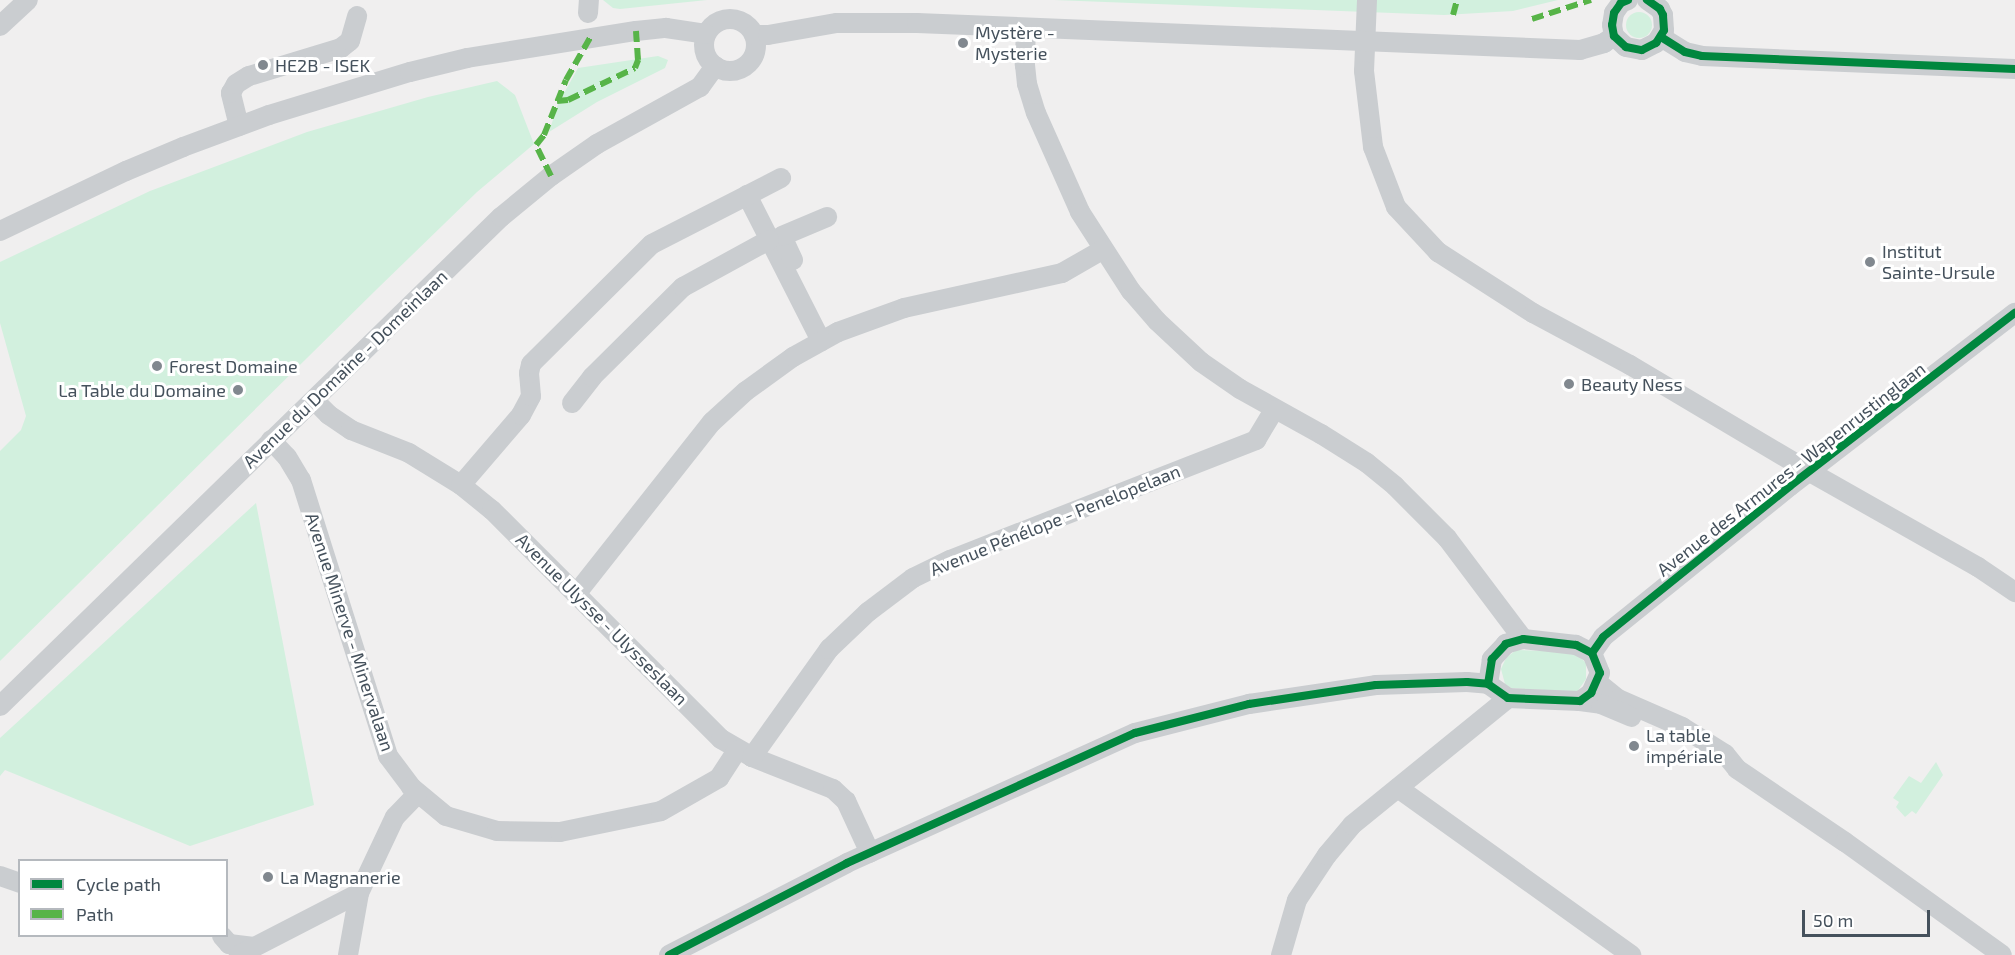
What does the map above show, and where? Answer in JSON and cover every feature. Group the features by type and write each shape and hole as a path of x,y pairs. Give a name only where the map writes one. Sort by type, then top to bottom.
{"street":[{"path":"0,26 28,0"},
{"path":"1367,0 1364,71 1374,147 1396,207 1438,252 1533,313 1629,364 1810,472 1978,567 2015,592"},
{"path":"1628,0 1621,3 1614,13 1611,25 1614,36 1626,47 1642,50 1649,48 1661,37 1664,30 1663,15 1654,1"},
{"path":"239,126 231,93 236,84 249,76 341,48 350,41 357,16"},
{"path":"730,19 748,27 754,35 755,50 748,62 736,70 721,69 715,66 706,55 706,34 712,26 730,19"},
{"path":"754,35 768,35 837,23 1026,28 1580,50 1604,43 1614,36"},
{"path":"0,231 126,171 239,126 345,90 467,58 636,31 666,28 706,34"},
{"path":"1026,28 1024,65 1036,113 1070,193 1102,250 1131,291 1157,321 1201,362 1274,410 1321,434 1367,463 1395,486 1447,538 1523,639"},
{"path":"1661,37 1685,52 1702,56 2015,69"},
{"name":"Avenue du Domaine - Domeinlaan","path":"0,706 271,440 518,203 551,176 597,144 700,87 715,66"},
{"path":"461,485 521,415 531,396 529,373 531,364 652,244 781,178"},
{"path":"747,195 769,240 825,339"},
{"path":"825,339 782,236 826,217"},
{"path":"572,403 592,376 683,287 769,240"},
{"path":"576,594 712,422 774,371 825,339 904,309 1062,273 1102,250"},
{"name":"Avenue des Armures - Wapenrustinglaan","path":"1592,653 1603,637 2015,313"},
{"name":"Avenue Ulysse - Ulysseslaan","path":"314,400 329,415 351,430 409,453 461,485 492,510 721,739 745,753 834,789 846,801 870,853"},
{"name":"Avenue Pénélope - Penelopelaan","path":"745,753 829,650 868,612 913,578 950,560 1256,440 1274,410"},
{"name":"Avenue Minerve - Minervalaan","path":"271,440 287,457 301,480 388,756 417,794 446,816 496,831 560,832 661,811 719,778 745,753"},
{"path":"1488,684 1492,659 1506,644 1523,639 1576,645 1592,653 1600,673 1591,693 1580,701"},
{"path":"669,955 870,853 1135,733 1250,704 1376,686 1467,682 1488,684 1508,698 1580,701 1614,709 1675,738 1718,765 1737,769"},
{"path":"1597,682 1618,699 1690,732 1725,754 1737,769 1845,842 2002,955"},
{"path":"1281,955 1297,900 1327,855 1352,825 1508,698"},
{"path":"1398,788 1630,955"},
{"path":"348,955 360,893 395,817 417,794"},
{"path":"0,876 18,882"},
{"path":"223,937 229,944 247,951 360,893"},
{"path":"1265,955 1275,955"}],"green space":[{"path":"603,0 707,0 620,9 613,8"},
{"path":"1054,0 1558,0 1513,11 1444,15"},
{"path":"1639,12 1649,15 1652,25 1649,35 1639,38 1629,35 1626,25 1629,15"},
{"path":"658,56 668,60 665,68 597,102 549,132 558,104 578,68"},
{"name":"Forest Domaine","path":"497,81 515,95 534,144 477,192 0,661 0,451 21,430 26,416 0,323 0,262 150,191 307,132 428,97"},
{"path":"256,503 314,805 190,846 5,770 0,776 0,738"},
{"path":"1516,650 1575,652 1586,663 1586,679 1577,692 1511,688 1505,684 1501,669 1506,658"},
{"path":"1936,762 1943,775 1916,814 1912,811 1905,817 1896,807 1899,802 1893,798 1909,776 1921,783"}],"marked path":[{"path":"1453,15 1457,0"},
{"path":"1532,19 1591,0"},
{"path":"557,101 568,100 635,68 638,60 636,31"},
{"path":"551,176 536,145 544,135 566,80 591,36"}],"cycle path":[{"path":"1628,0 1621,3 1614,13 1612,25 1614,36 1626,47 1642,50 1656,43 1664,30 1663,15 1660,9 1647,0"},
{"path":"1661,37 1685,52 1702,56 2015,69"},
{"path":"1592,653 1603,637 1790,486 2015,313"},
{"path":"669,955 847,863 1135,733 1249,704 1376,685 1467,682 1488,684 1508,698 1580,701 1591,693 1600,673 1592,653 1576,645 1523,639 1506,644 1492,659 1488,684"}],"place":[{"name":"Mystère - Mysterie","path":"963,43"},
{"name":"HE2B - ISEK","path":"263,65"},
{"name":"Institut Sainte-Ursule","path":"1870,262"},
{"name":"Forest Domaine","path":"157,366"},
{"name":"Beauty Ness","path":"1569,384"},
{"name":"La Table du Domaine","path":"238,390"},
{"name":"La table impériale","path":"1634,746"},
{"name":"La Magnanerie","path":"268,877"}]}
